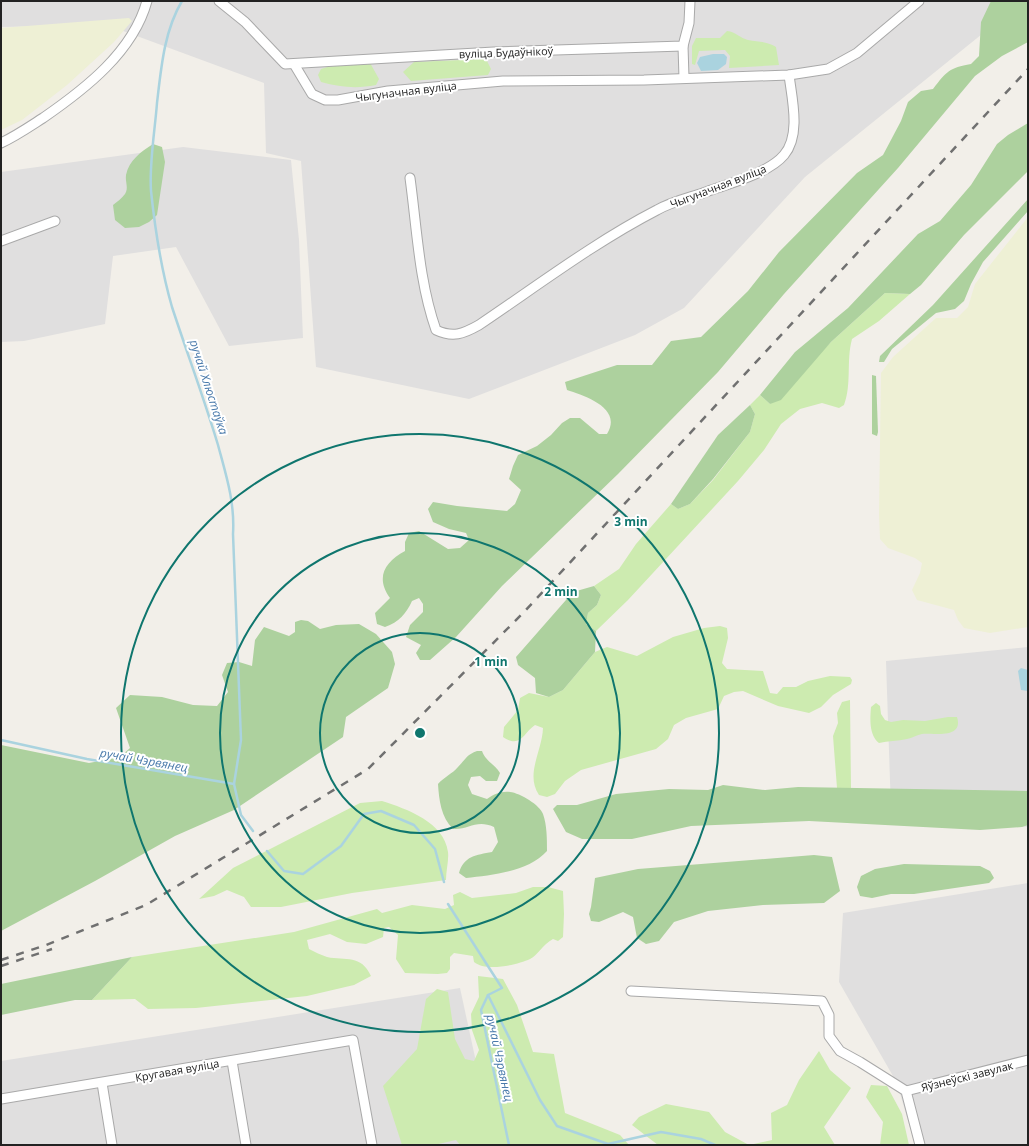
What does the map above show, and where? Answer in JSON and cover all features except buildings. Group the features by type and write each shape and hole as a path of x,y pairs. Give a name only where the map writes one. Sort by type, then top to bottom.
{"street":[{"path":"1,143 13,138 63,104 93,80 116,55 135,30 147,1"},
{"name":"Чыгуначная вуліца","path":"219,1 245,22 289,64 312,94 325,100 338,100 388,91 503,81 644,80 789,75 793,105 792,138 785,154 775,164 738,180 658,209 616,233 479,325 462,334 446,335 436,330 431,316 424,291 410,178"},
{"path":"684,78 683,46 689,23 690,1"},
{"path":"789,75 828,69 857,53 919,1"},
{"name":"вуліца Будаўнікоў","path":"289,64 494,52 683,46"},
{"path":"1,241 55,221"},
{"path":"631,991 822,1001 829,1015 829,1036 840,1051 906,1091 920,1145"},
{"name":"Кругавая вуліца","path":"1,1099 353,1040 372,1145"},
{"name":"Яўзнеўскі завулак","path":"906,1091 1028,1060"},
{"path":"232,1061 246,1145"},
{"path":"102,1083 112,1145"}],"shaded area":[{"path":"1,1 1023,1 805,177 684,308 635,335 469,399 316,367 301,161 266,153 264,83 107,25 1,27"},
{"path":"183,147 291,160 299,240 303,338 229,346 176,247 113,256 105,324 24,341 1,342 1,172"},
{"path":"1028,647 1028,827 891,810 886,661"},
{"path":"1028,883 1028,1145 915,1145 897,1083 839,982 843,913"},
{"path":"460,988 494,1145 1,1145 1,1061"}],"green space":[{"path":"991,1 1028,1 1028,42 1002,56 975,76 898,168 784,294 718,372 618,474 502,586 456,637 430,660 420,660 416,653 421,645 406,637 410,625 423,612 423,604 419,598 412,601 405,614 394,623 385,627 377,624 375,613 390,598 383,583 384,571 392,560 405,551 405,542 409,533 419,531 448,549 460,548 469,540 466,533 449,529 433,522 428,509 433,502 507,511 515,504 521,490 509,479 518,455 537,446 551,435 562,423 570,418 580,418 599,434 607,434 611,425 610,417 606,410 600,404 567,390 565,382 617,365 652,365 671,341 701,337 748,291 779,252 857,173 883,155 901,121 908,102 921,91 933,89 949,71 971,64 979,56 981,22"},
{"path":"129,18 132,21 114,42 67,85 22,120 1,130 1,28"},
{"path":"727,31 748,40 773,45 776,47 779,65 729,68 730,56 725,50 699,51 695,65 692,64 692,46 696,38 720,38"},
{"path":"486,59 491,69 488,75 411,81 403,72 414,62"},
{"path":"369,61 379,79 376,85 348,87 335,85 321,82 318,75 321,69 337,64"},
{"path":"1028,123 1028,171 964,235 921,285 910,294 885,293 831,342 781,400 770,404 760,395 795,352 848,308 918,234 940,221 971,185 997,144 1008,135"},
{"path":"153,144 162,147 165,162 157,215 149,222 139,227 125,228 115,220 113,205 126,192 126,175 130,165 140,153"},
{"path":"1028,199 1028,211 983,262 964,301 955,309 936,313 892,349 884,362 879,362 880,356 933,305"},
{"path":"1028,217 1028,627 990,633 964,628 958,620 954,610 917,600 912,590 920,573 922,563 915,558 888,548 880,539 881,373 893,357 936,318 957,318 968,307 975,284"},
{"path":"885,293 910,294 879,321 852,339 849,356 848,389 844,405 839,408 822,403 800,409 781,424 764,450 738,481 628,600 596,631 586,624 588,613 597,605 601,595 594,586 619,569 636,544 671,504 678,509 690,504 713,480 750,432 755,414 750,405 760,395 770,404 831,342"},
{"path":"872,375 876,376 877,436 872,434"},
{"path":"750,405 755,414 750,432 713,479 690,504 678,509 671,504 718,435"},
{"path":"594,586 601,595 597,605 588,613 586,624 596,631 595,652 563,690 549,697 536,693 535,678 518,665 516,657 573,592"},
{"path":"301,620 308,621 320,629 336,625 359,624 376,634 392,652 395,664 388,688 346,717 343,737 234,810 175,836 1,931 1,745 89,763 120,757 130,748 116,708 130,695 162,697 193,705 217,706 228,692 222,675 227,663 239,662 252,666 255,640 264,627 289,636 295,632 295,622"},
{"path":"720,626 727,628 728,638 722,663 727,669 763,671 770,693 777,694 783,687 796,687 808,681 830,676 850,677 852,680 851,684 833,695 821,707 809,713 778,706 743,691 734,692 724,696 718,709 686,718 674,725 668,739 656,749 581,770 565,781 555,794 547,797 539,795 535,787 534,771 543,728 535,725 518,741 509,740 503,737 504,727 518,710 520,698 529,693 549,697 563,690 595,652 607,647 637,656 673,637 704,628"},
{"path":"850,700 851,788 837,788 833,736 838,723 837,713 842,702"},
{"path":"876,703 880,706 881,714 885,720 891,722 903,720 925,721 957,717 958,724 956,729 952,732 922,734 907,739 879,743 873,736 870,722 871,707"},
{"path":"477,751 482,751 486,758 500,773 497,781 486,781 480,776 471,777 468,785 472,794 487,799 498,793 510,792 534,803 543,814 547,851 530,864 520,868 498,874 466,878 459,873 464,863 476,855 492,852 498,842 494,827 477,824 464,828 453,829 443,814 438,784 456,769 468,756"},
{"path":"723,785 765,790 798,787 1028,791 1028,825 1022,827 980,830 809,821 691,826 632,839 582,839 566,832 553,809 557,805 577,805 616,794 669,789 708,790"},
{"path":"382,801 423,818 440,832 448,852 446,880 352,893 281,907 251,907 244,897 227,890 214,896 199,899 233,868 360,803"},
{"path":"814,855 832,857 840,891 824,903 763,905 708,911 674,922 659,941 646,944 637,938 633,917 623,912 599,922 591,921 589,914 595,878 638,869"},
{"path":"904,864 980,866 990,871 994,878 989,883 914,894 891,894 872,898 860,896 857,887 861,876 875,869"},
{"path":"533,887 548,887 563,891 563,937 558,941 553,939 533,958 510,965 486,967 474,962 473,956 454,953 450,957 450,969 447,973 405,973 396,959 398,935 389,927 384,928 383,937 366,944 347,942 330,934 307,940 309,949 327,957 358,961 363,964 371,976 354,985 307,996 196,1008 148,1009 135,999 92,1000 132,957 294,932 377,909 382,913 412,905 445,909 454,905 453,895 460,892 472,898 516,893"},
{"path":"132,957 92,1000 75,1000 1,1015 1,984"},
{"path":"478,976 503,979 517,1005 533,1052 554,1054 565,1113 620,1135 629,1145 460,1145 456,1140 434,1145 402,1145 383,1086 417,1049 426,999 437,989 448,992 455,1039 465,1059 474,1061 479,1050 472,1030 471,1014 479,997"},
{"path":"819,1051 830,1070 851,1088 824,1127 835,1145 749,1145 772,1140 771,1113 787,1105 799,1080"},
{"path":"871,1085 887,1086 902,1114 909,1145 880,1145 883,1122 866,1097"},
{"path":"666,1104 709,1112 725,1132 749,1145 658,1145 632,1125 639,1117"}],"water":[{"path":"713,54 724,54 727,57 726,64 718,70 701,71 697,63 700,57"},
{"path":"1021,668 1028,670 1028,691 1021,690 1018,671"}],"waterway":[{"name":"ручай Хлюстаўка","path":"182,1 171,25 164,50 151,158 151,191 154,220 168,293 218,445 227,478 233,511 241,740 234,784"},
{"name":"ручай Чэрвянец","path":"1,740 87,759 234,784 241,815 253,831"},
{"name":"ручай Чэрвянец","path":"267,851 284,871 303,874 341,846 364,814 381,811 414,825 435,849 444,882"},
{"name":"ручай Чэрвянец","path":"448,904 502,988 488,995 481,1010 509,1145"},
{"path":"488,995 540,1100 557,1126 608,1144 661,1132 701,1139 715,1145"}],"railway":[{"path":"1,960 46,945 146,905 368,769 525,611 1028,69"},
{"path":"1,966 52,949"}]}
